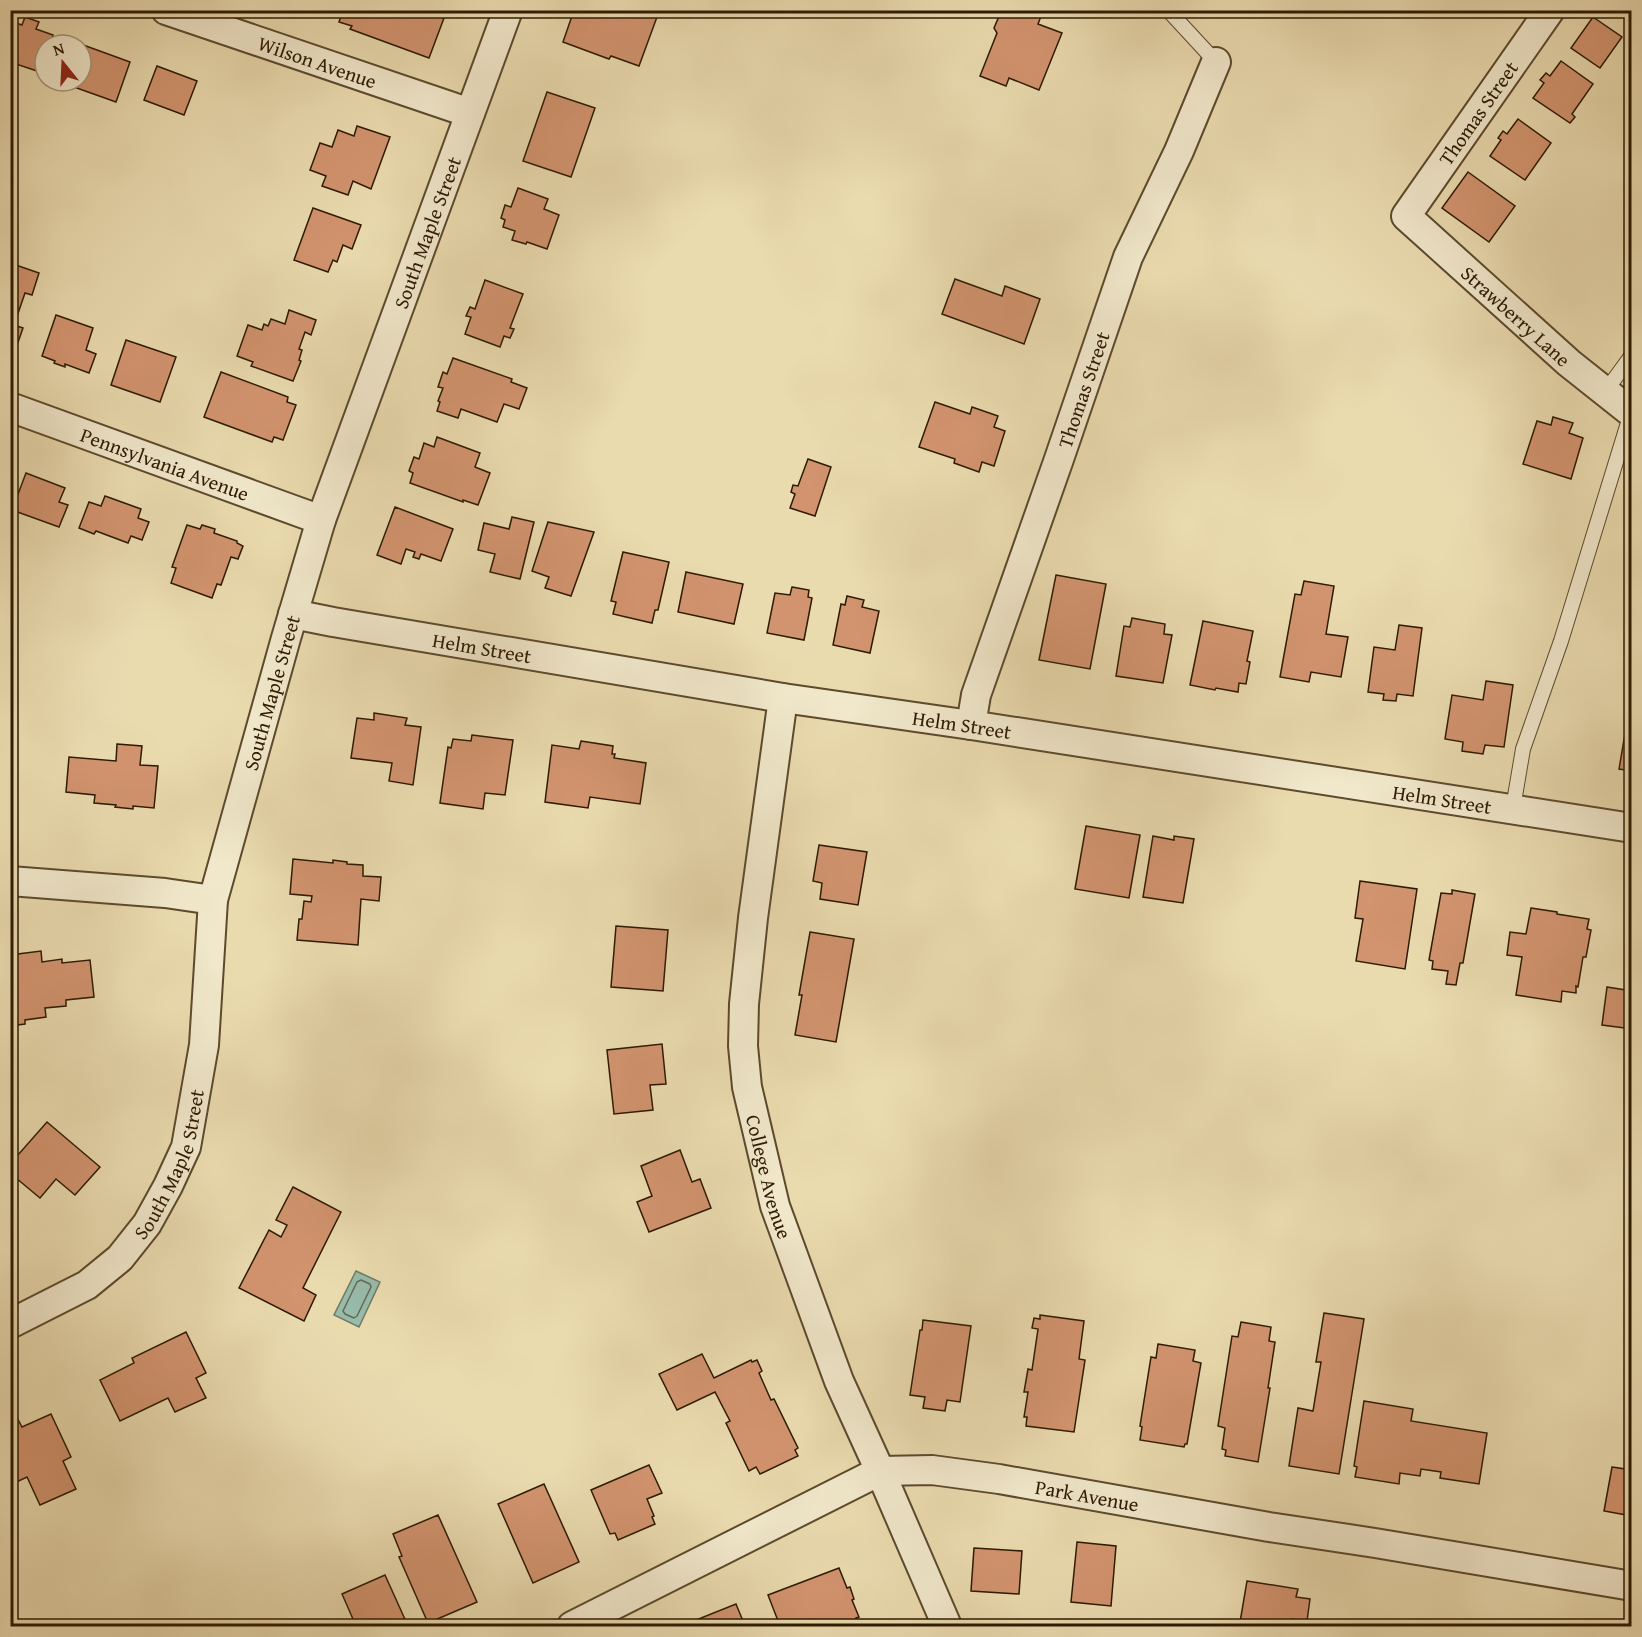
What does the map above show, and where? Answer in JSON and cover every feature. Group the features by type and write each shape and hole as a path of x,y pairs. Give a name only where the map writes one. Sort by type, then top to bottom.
{"street":[{"name":"Wilson Avenue","path":"165,10 470,113"},
{"name":"South Maple Street","path":"10,1324 87,1285 120,1258 147,1224 186,1147 204,1045 213,900 293,614 321,520 508,10"},
{"name":"Thomas Street","path":"1406,216 1550,10"},
{"name":"Thomas Street","path":"970,725 976,694 1128,257 1179,151 1216,62"},
{"name":"Strawberry Lane","path":"1406,216 1569,363 1631,413"},
{"name":"Pennsylvania Avenue","path":"10,407 321,520"},
{"name":"Helm Street","path":"293,614 783,698 1632,828"},
{"name":"College Avenue","path":"783,698 754,906 744,1004 743,1046 747,1087 775,1206 839,1381 947,1626"},
{"path":"10,881 165,893 213,900"},
{"name":"Park Avenue","path":"572,1626 880,1471 932,1470 999,1479 1269,1527 1632,1586"}],"lane":[{"path":"1168,10 1216,62"},
{"path":"1605,392 1632,355"},
{"path":"1513,808 1523,749 1562,641 1631,413"}],"water":[{"path":"356,1271 380,1282 359,1327 334,1315"}],"building":[{"path":"343,10 447,10 429,58 350,29 352,26 339,22"},
{"path":"574,10 638,10 657,17 639,66 611,56 609,59 563,42"},
{"path":"1005,10 1054,10 1052,15 1043,11 1038,24 1062,33 1039,90 1009,78 1006,86 980,76 997,33 994,28 1000,14 1004,14"},
{"path":"25,17 39,22 36,29 47,33 33,33 33,70 10,62 10,21 22,25"},
{"path":"1593,17 1622,37 1600,68 1571,48"},
{"path":"93,49 130,62 116,102 91,93 93,93"},
{"path":"1561,61 1593,84 1572,114 1575,117 1570,123 1533,98 1544,83 1540,80 1546,73 1550,76"},
{"path":"157,66 197,81 184,115 144,100"},
{"path":"547,92 595,108 571,177 523,161"},
{"path":"1518,119 1551,143 1525,180 1490,156 1501,140 1498,138 1503,131 1507,134"},
{"path":"357,126 390,137 371,189 353,181 348,195 322,186 326,176 310,170 320,143 332,147 338,130 354,136"},
{"path":"1468,172 1515,206 1489,242 1442,208"},
{"path":"518,188 548,199 544,209 559,215 547,249 512,240 515,231 503,227 505,220 501,218 505,205 511,207"},
{"path":"313,208 361,225 352,249 343,245 337,262 333,260 328,272 294,260"},
{"path":"10,263 39,273 32,295 25,293 14,325 23,328 16,348 10,345"},
{"path":"955,279 1002,296 1005,286 1040,299 1024,344 942,314"},
{"path":"485,280 523,294 510,328 514,329 510,338 504,336 500,347 465,334 471,317 466,316 470,307 475,309"},
{"path":"289,310 316,320 311,335 305,332 299,349 302,350 299,360 301,361 293,381 251,366 253,362 237,356 248,325 262,330 264,324 268,326 271,319 285,324"},
{"path":"56,315 93,328 86,350 96,354 89,373 65,364 65,367 42,356"},
{"path":"126,340 176,357 160,402 111,385"},
{"path":"453,358 512,379 511,382 527,388 519,409 504,404 497,422 461,409 458,418 437,411 443,388 438,387 443,372 447,374"},
{"path":"221,372 288,397 287,402 296,405 283,440 274,437 272,442 204,417"},
{"path":"935,402 970,414 972,407 998,416 994,427 1005,431 994,466 982,462 979,472 954,463 955,459 919,447"},
{"path":"1553,417 1573,423 1569,433 1583,438 1571,479 1523,464 1537,421 1551,425"},
{"path":"437,437 480,453 475,467 490,473 478,505 410,483 413,473 409,471 414,457 419,459 424,443 434,447"},
{"path":"808,459 831,467 815,516 790,508 795,494 791,492 793,485 798,486"},
{"path":"26,473 65,488 59,502 68,505 59,527 12,510"},
{"path":"105,496 141,509 138,518 149,522 142,540 131,536 128,543 96,531 94,534 79,528 89,502 101,506"},
{"path":"395,507 453,529 441,561 421,554 419,559 413,557 415,552 406,549 401,564 377,555"},
{"path":"512,517 534,522 520,579 490,572 495,554 478,550 484,523 509,529"},
{"path":"548,522 594,532 571,596 545,588 549,577 532,571"},
{"path":"187,525 200,529 202,525 215,529 214,533 237,541 243,546 238,559 231,557 221,585 217,584 212,598 171,583 176,568 172,567"},
{"path":"623,552 669,562 658,610 655,610 652,623 613,614 616,602 611,601"},
{"path":"686,572 743,584 734,624 678,612"},
{"path":"1056,575 1106,584 1090,669 1039,660"},
{"path":"1304,581 1334,586 1326,634 1348,637 1341,677 1311,672 1309,682 1280,677 1295,594 1301,595"},
{"path":"792,587 809,590 808,597 812,598 804,640 767,633 775,593 790,595"},
{"path":"847,596 864,600 862,607 879,611 870,653 833,645 841,604 845,605"},
{"path":"1132,618 1165,624 1164,634 1172,635 1163,683 1116,676 1124,626 1130,627"},
{"path":"1203,621 1253,631 1247,661 1250,662 1246,684 1239,683 1238,692 1190,685"},
{"path":"1399,625 1422,628 1413,696 1397,694 1396,701 1383,700 1384,694 1368,692 1374,647 1395,650"},
{"path":"1486,681 1513,685 1504,747 1485,745 1483,754 1462,751 1463,742 1445,739 1452,695 1483,700"},
{"path":"374,713 407,718 405,725 421,727 413,785 389,781 392,763 351,758 357,718 374,720"},
{"path":"1627,722 1632,722 1632,771 1619,769"},
{"path":"472,735 513,740 505,795 485,793 483,809 440,803 448,747 451,748 453,739 471,741"},
{"path":"581,741 613,746 614,758 646,763 640,804 590,797 588,808 545,802 552,745 579,749"},
{"path":"117,744 142,746 140,765 158,766 154,808 115,807 116,805 94,803 95,795 66,792 69,757 116,761"},
{"path":"1086,826 1140,835 1129,898 1075,889"},
{"path":"1153,836 1174,840 1174,836 1194,839 1183,903 1143,897"},
{"path":"819,845 867,852 858,905 820,899 822,883 813,881"},
{"path":"293,859 333,863 333,860 363,865 363,876 381,877 379,901 361,899 358,945 297,940 304,901 311,902 312,896 290,894"},
{"path":"1360,881 1417,889 1405,969 1356,961 1363,919 1355,918"},
{"path":"1452,890 1475,894 1463,963 1460,963 1456,985 1446,984 1448,971 1432,969 1433,961 1429,960 1441,893 1452,894"},
{"path":"1531,908 1589,919 1587,929 1591,930 1576,993 1562,991 1561,1002 1516,995 1522,957 1507,955 1510,932 1526,934"},
{"path":"616,926 668,930 663,991 611,987"},
{"path":"810,932 854,939 836,1042 795,1035 802,995 799,995"},
{"path":"41,951 42,962 62,959 62,963 90,960 94,997 66,1000 66,1006 45,1008 46,1017 25,1020 25,1024 10,1026 10,955"},
{"path":"1607,987 1632,991 1632,1029 1602,1025"},
{"path":"662,1044 666,1084 650,1085 653,1110 614,1114 607,1050"},
{"path":"47,1122 100,1167 75,1195 56,1179 40,1198 10,1173 10,1164"},
{"path":"680,1150 692,1182 700,1179 711,1208 649,1232 637,1202 652,1196 641,1166"},
{"path":"293,1187 341,1212 303,1288 316,1295 304,1321 239,1288 269,1230 281,1237 287,1225 276,1220"},
{"path":"1324,1313 1364,1319 1339,1474 1289,1466 1298,1408 1313,1411 1321,1362 1316,1362"},
{"path":"1040,1315 1084,1321 1079,1359 1085,1360 1074,1432 1026,1426 1027,1417 1024,1417 1028,1392 1024,1392 1028,1369 1032,1370 1038,1329 1032,1328 1034,1318 1040,1319"},
{"path":"923,1320 971,1326 960,1402 947,1400 945,1411 923,1408 925,1397 910,1395"},
{"path":"1241,1322 1271,1327 1269,1341 1275,1342 1258,1462 1225,1456 1226,1450 1222,1449 1225,1428 1218,1426 1232,1336 1238,1337"},
{"path":"186,1332 206,1373 196,1378 206,1398 175,1412 168,1398 120,1421 100,1380 134,1363 132,1358"},
{"path":"1158,1344 1195,1350 1193,1361 1201,1363 1187,1444 1184,1447 1140,1440 1142,1427 1140,1426 1151,1357 1156,1358"},
{"path":"702,1354 714,1378 751,1360 752,1362 757,1360 762,1371 759,1373 771,1400 774,1399 798,1448 795,1450 798,1456 760,1474 756,1467 749,1471 726,1423 730,1421 715,1392 677,1410 659,1374"},
{"path":"1364,1401 1413,1409 1411,1421 1487,1433 1479,1484 1440,1478 1441,1472 1421,1469 1420,1476 1400,1473 1399,1484 1355,1477 1357,1467 1354,1466"},
{"path":"51,1414 71,1457 63,1461 76,1489 40,1505 27,1477 10,1485 10,1418 16,1416 22,1427"},
{"path":"649,1465 662,1493 647,1499 655,1524 618,1540 615,1533 610,1534 591,1490"},
{"path":"1612,1467 1632,1470 1632,1516 1604,1511"},
{"path":"544,1484 579,1562 533,1583 498,1504"},
{"path":"438,1515 477,1602 428,1623 399,1557 402,1556 393,1534"},
{"path":"1077,1542 1116,1546 1111,1606 1071,1602"},
{"path":"974,1548 1022,1551 1019,1594 971,1591"},
{"path":"839,1568 847,1588 850,1587 854,1599 852,1600 859,1617 856,1618 859,1626 780,1626 768,1595"},
{"path":"385,1575 408,1626 356,1626 342,1594"},
{"path":"1247,1581 1298,1589 1296,1597 1310,1599 1307,1621 1292,1619 1291,1626 1240,1622"},
{"path":"736,1604 745,1626 688,1626 686,1624"}]}
